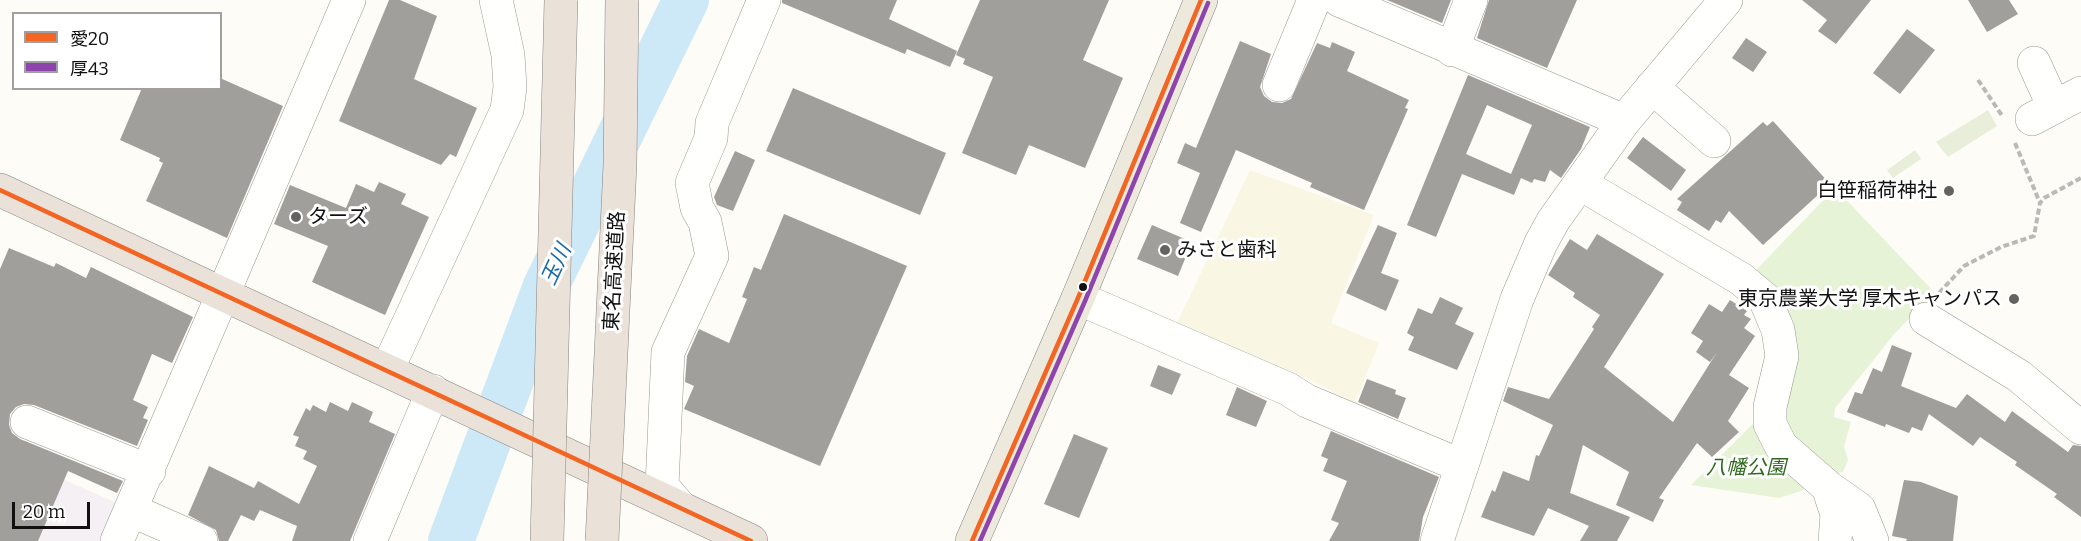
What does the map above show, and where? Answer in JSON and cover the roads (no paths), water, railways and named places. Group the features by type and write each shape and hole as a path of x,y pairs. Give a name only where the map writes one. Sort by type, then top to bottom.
{"highway":[{"path":"547,541 561,0"},
{"name":"東名高速道路","path":"602,541 620,165 622,0"},
{"path":"0,190 751,541"}],"main road":[{"path":"972,541 1078,298 1201,0"}],"street":[{"path":"117,541 149,471 349,0"},
{"path":"387,370 507,110 510,87 508,55 496,0"},
{"path":"680,507 662,486 668,352 712,256 705,222 697,208 692,183 711,138 712,123 764,0"},
{"path":"1279,86 1314,0"},
{"path":"1339,0 1624,122"},
{"path":"1452,50 1471,0"},
{"path":"1437,541 1517,299 1553,221 1624,122 1726,0"},
{"path":"2034,63 2056,106"},
{"path":"1652,87 1714,141"},
{"path":"1581,184 1741,279 1765,299 1778,330 1782,356 1770,407 1770,424 1780,446 1828,487 1859,509 1872,541"},
{"path":"1078,298 1288,389 1307,402 1462,466"},
{"path":"1926,319 2019,376 2081,428"},
{"path":"370,541 440,394"},
{"path":"27,422 149,471"},
{"path":"1828,487 1837,514 1835,541"},
{"path":"131,510 201,541"}],"waterway":[{"name":"玉川","path":"451,541 546,286 686,0"}],"place":[{"name":"白笹稲荷神社","path":"1949,191"},
{"name":"ターズ","path":"296,217"},
{"name":"みさと歯科","path":"1165,250"},
{"name":"東京農業大学 厚木キャンパス","path":"2014,299"}],"park label":[{"name":"八幡公園","path":"1746,468"}]}
